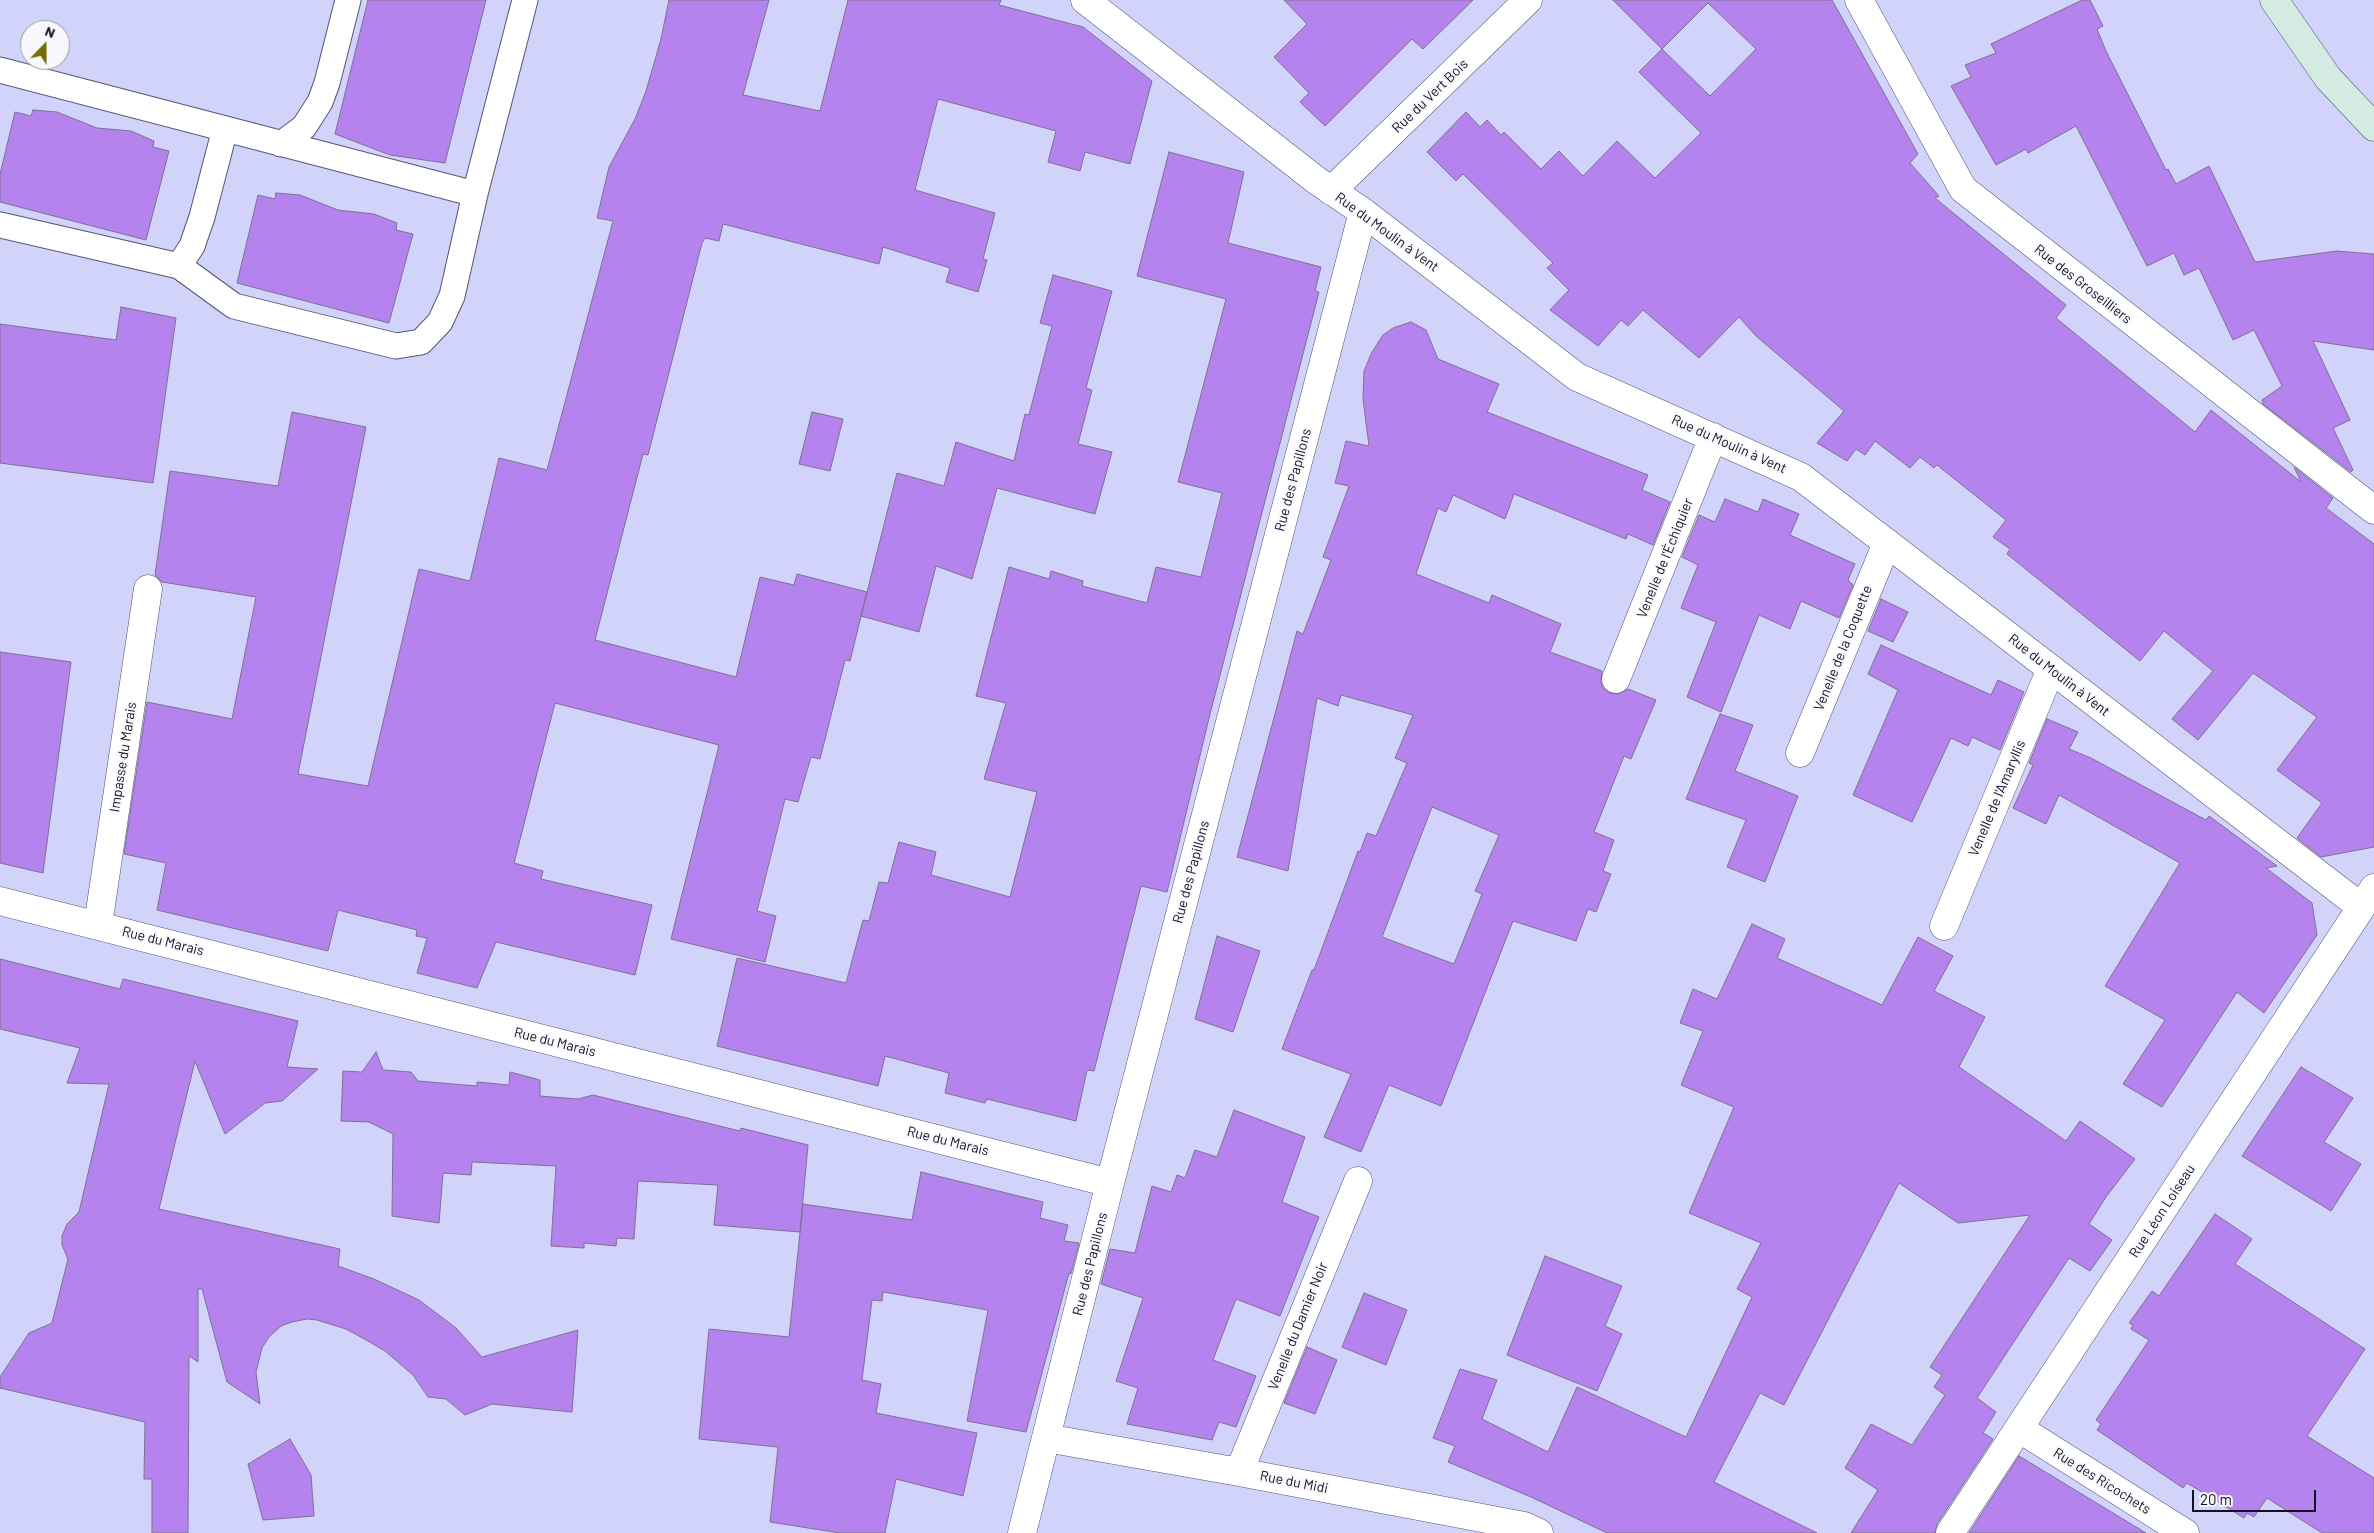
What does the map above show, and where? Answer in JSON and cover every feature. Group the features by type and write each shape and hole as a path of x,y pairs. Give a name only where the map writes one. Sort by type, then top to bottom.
{"main road":[{"path":"2274,0 2328,78 2374,128"}],"street":[{"name":"Rue du Moulin à Vent","path":"1085,0 1331,191 1363,212 1577,377 1801,477 2051,669 2368,898"},
{"name":"Rue du Vert Bois","path":"1331,191 1528,0"},
{"name":"Rue des Groseilliers","path":"1858,0 1963,189 2374,510"},
{"name":"Rue des Papillons","path":"1022,1533 1110,1183 1363,212"},
{"name":"Venelle de l'Échiquier","path":"1616,679 1713,438"},
{"name":"Venelle de la Coquette","path":"1800,753 1887,543"},
{"name":"Impasse du Marais","path":"98,925 148,589"},
{"name":"Venelle de l'Amaryllis","path":"1944,926 2051,669"},
{"name":"Rue Léon Loiseau","path":"1950,1533 2368,898"},
{"name":"Rue du Marais","path":"0,901 1110,1183"},
{"name":"Venelle du Damier Noir","path":"1239,1472 1358,1181"},
{"name":"Rue des Ricochets","path":"2020,1429 2185,1533"},
{"name":"Rue du Midi","path":"1046,1438 1239,1472 1524,1526 1539,1533"}],"lane":[{"path":"281,144 304,128 320,102 327,83 348,0"},
{"path":"0,225 179,266 234,306 396,346 421,342 440,322 452,296 475,194 525,0"},
{"path":"0,70 475,194"},
{"path":"179,266 192,246 225,129"}],"building":[{"path":"368,0 486,0 445,163 390,155 335,134"},
{"path":"669,0 769,0 743,95 820,111 848,0 1001,0 999,5 1083,27 1152,81 1130,164 1085,152 1080,171 1048,162 1056,131 938,99 915,190 995,213 983,259 987,260 978,292 946,282 950,268 883,247 879,264 723,224 719,241 705,238 702,243 648,455 643,454 595,640 736,677 760,577 794,585 797,574 867,592 850,661 845,660 820,759 811,757 798,802 785,799 757,911 776,916 765,962 671,939 719,745 555,703 514,863 543,871 541,879 652,905 635,975 496,942 477,988 417,973 427,938 416,936 417,930 338,910 328,951 157,910 166,863 124,854 147,702 232,719 256,597 162,582 155,575 170,471 278,486 292,412 366,427 298,774 368,786 419,569 470,581 499,458 547,470 613,221 597,218 609,167 635,119 646,91 661,39"},
{"path":"1284,0 1473,0 1423,49 1412,39 1325,126 1300,102 1309,93 1274,57 1307,24"},
{"path":"1613,0 1832,0 1918,154 1910,163 1939,196 1935,198 2066,305 2056,318 2195,432 2211,410 2301,482 2294,467 2333,498 2326,508 2374,544 2374,847 2321,857 2297,838 2322,803 2277,770 2317,717 2253,673 2198,740 2172,719 2213,671 2164,631 2140,661 2007,554 2010,549 1993,537 2006,520 1937,465 1934,468 1920,457 1910,468 1875,441 1865,455 1856,449 1847,461 1817,443 1844,411 1756,336 1739,317 1699,358 1643,310 1628,326 1621,320 1598,346 1550,310 1569,290 1547,268 1553,263 1463,174 1456,181 1427,152 1466,112 1480,127 1487,120 1501,135 1504,132 1541,169 1559,151 1583,176 1617,141 1655,178 1701,133 1639,72 1662,49","holes":["1708,3 1756,49 1710,96 1662,49"]},
{"path":"2082,0 2090,0 2103,26 2097,29 2106,51 2166,170 2168,169 2176,184 2209,166 2255,262 2337,251 2374,254 2374,350 2313,341 2350,420 2333,428 2353,470 2351,472 2263,404 2262,400 2282,386 2254,330 2233,340 2199,268 2184,275 2174,253 2147,266 2076,126 2028,153 2026,149 1996,165 1951,86 1971,77 1965,65 1996,53 1991,44"},
{"path":"33,110 57,112 97,128 131,131 154,141 153,147 169,151 146,240 0,202 0,174 15,112 31,116"},
{"path":"1169,152 1244,172 1228,243 1321,267 1315,291 1319,292 1210,714 1167,892 1141,886 1094,1071 1087,1070 1076,1121 987,1099 985,1103 945,1093 949,1073 885,1056 878,1086 717,1046 737,958 846,983 863,920 869,921 879,882 888,883 899,842 936,852 931,875 1010,897 1037,792 984,779 1006,703 976,696 1009,567 1049,579 1051,571 1083,581 1082,586 1147,603 1156,567 1201,577 1222,493 1178,482 1226,299 1137,276"},
{"path":"276,193 300,195 338,210 374,214 397,223 396,230 413,234 389,323 237,283 258,195 275,199"},
{"path":"1053,275 1112,291 1086,388 1092,390 1078,444 1112,452 1095,514 997,488 972,579 936,566 919,632 861,616 897,473 944,486 956,442 1014,461 1025,414 1029,415 1052,326 1040,323"},
{"path":"121,307 176,318 153,483 0,463 0,324 116,340"},
{"path":"1411,322 1426,330 1438,359 1499,384 1487,412 1648,475 1642,490 1670,502 1653,545 1628,534 1626,539 1514,494 1505,519 1453,495 1446,512 1438,508 1416,574 1489,603 1492,595 1561,624 1550,652 1602,671 1601,682 1603,688 1610,693 1619,694 1628,689 1656,700 1631,759 1624,756 1594,832 1614,840 1603,871 1611,874 1596,912 1588,909 1576,941 1513,921 1441,1106 1389,1085 1361,1152 1324,1137 1351,1074 1282,1049 1312,970 1314,970 1358,851 1360,852 1367,833 1376,836 1407,763 1395,758 1413,715 1341,695 1338,706 1317,698 1288,871 1237,857 1297,631 1303,634 1331,560 1323,557 1349,486 1335,483 1346,441 1369,446 1363,399 1364,371 1372,352 1383,335 1393,328","holes":["1432,807 1499,835 1475,891 1482,894 1454,964 1382,937"]},
{"path":"812,412 843,419 830,471 799,464"},
{"path":"1725,499 1758,512 1763,499 1799,514 1790,535 1855,564 1848,580 1853,585 1839,618 1801,601 1790,629 1759,615 1721,712 1687,697 1716,622 1681,608 1698,565 1682,557 1699,515 1715,522"},
{"path":"1881,599 1908,612 1893,642 1868,631"},
{"path":"1881,645 1991,695 1998,680 2024,692 2000,750 1972,737 1968,746 1951,738 1912,822 1853,795 1898,690 1868,674"},
{"path":"0,652 71,662 43,873 0,863"},
{"path":"1720,714 1753,725 1735,771 1798,796 1765,882 1727,867 1746,820 1686,799"},
{"path":"2047,719 2078,732 2069,749 2091,758 2206,820 2209,816 2277,866 2266,868 2312,903 2317,935 2264,1013 2237,992 2162,1107 2123,1084 2165,1020 2105,986 2180,863 2059,795 2046,824 2013,808 2033,765 2029,763"},
{"path":"1752,924 1785,939 1777,958 1882,1005 1918,937 1953,956 1934,991 1985,1017 1959,1067 2066,1141 2080,1121 2135,1159 2106,1197 2089,1224 2112,1240 2090,1271 2069,1258 1977,1398 1996,1412 1983,1433 1993,1439 1937,1524 1935,1533 1851,1533 1878,1490 1845,1468 1871,1424 1912,1445 1945,1395 1934,1387 1942,1375 1930,1367 2030,1215 1958,1223 1899,1183 1784,1405 1760,1393 1714,1482 1817,1533 1607,1533 1531,1497 1448,1462 1455,1446 1433,1438 1460,1369 1497,1380 1482,1419 1548,1452 1577,1387 1686,1437 1752,1297 1737,1289 1761,1243 1689,1213 1734,1107 1681,1085 1703,1031 1680,1023 1693,989 1717,999"},
{"path":"1217,936 1260,951 1233,1032 1195,1019"},
{"path":"0,959 120,989 123,979 298,1021 287,1067 318,1069 282,1101 265,1103 225,1134 195,1061 159,1209 340,1249 338,1266 374,1279 419,1300 456,1328 482,1357 578,1330 572,1412 492,1404 465,1415 446,1399 428,1397 413,1375 385,1351 346,1329 317,1320 307,1319 281,1326 269,1337 262,1348 256,1372 260,1404 227,1382 202,1289 198,1289 198,1362 189,1356 188,1533 152,1533 152,1479 144,1479 145,1422 0,1388 0,1377 29,1333 52,1323 68,1259 62,1245 62,1236 67,1224 79,1212 109,1084 67,1083 80,1048 0,1029"},
{"path":"376,1052 383,1070 411,1072 418,1081 477,1086 477,1082 509,1085 510,1072 540,1080 540,1096 578,1099 593,1095 740,1131 741,1128 808,1145 800,1232 714,1225 718,1185 638,1181 634,1239 617,1238 616,1246 584,1243 584,1248 551,1246 556,1166 472,1162 471,1175 443,1173 439,1223 392,1216 393,1134 369,1122 341,1121 343,1071 362,1072"},
{"path":"2301,1067 2353,1098 2324,1142 2361,1164 2331,1211 2242,1156"},
{"path":"1234,1110 1305,1137 1282,1202 1319,1217 1280,1316 1236,1299 1213,1360 1256,1376 1236,1427 1219,1422 1212,1440 1127,1424 1138,1388 1116,1381 1143,1298 1101,1284 1110,1249 1135,1253 1152,1186 1171,1192 1177,1175 1185,1178 1195,1150 1217,1157"},
{"path":"921,1172 1043,1202 1040,1218 1068,1225 1064,1241 1079,1243 1071,1274 1069,1273 1026,1432 967,1421 988,1310 883,1292 882,1301 872,1300 862,1380 881,1384 876,1413 977,1433 963,1496 896,1479 885,1533 840,1533 770,1522 778,1447 699,1439 709,1329 789,1337 803,1204 912,1220"},
{"path":"2215,1214 2252,1239 2235,1264 2365,1349 2307,1436 2374,1478 2374,1533 2322,1533 2267,1498 2254,1517 2247,1513 2244,1518 2187,1483 2183,1488 2097,1430 2101,1424 2096,1420 2149,1340 2131,1329 2133,1325 2129,1323 2152,1291 2159,1296"},
{"path":"1545,1256 1622,1286 1605,1326 1622,1334 1597,1391 1507,1355"},
{"path":"1364,1293 1407,1310 1386,1365 1342,1347"},
{"path":"1307,1347 1337,1360 1315,1414 1284,1403"},
{"path":"290,1439 311,1475 314,1516 263,1520 248,1464"},
{"path":"2019,1456 2146,1533 1969,1533"}]}
